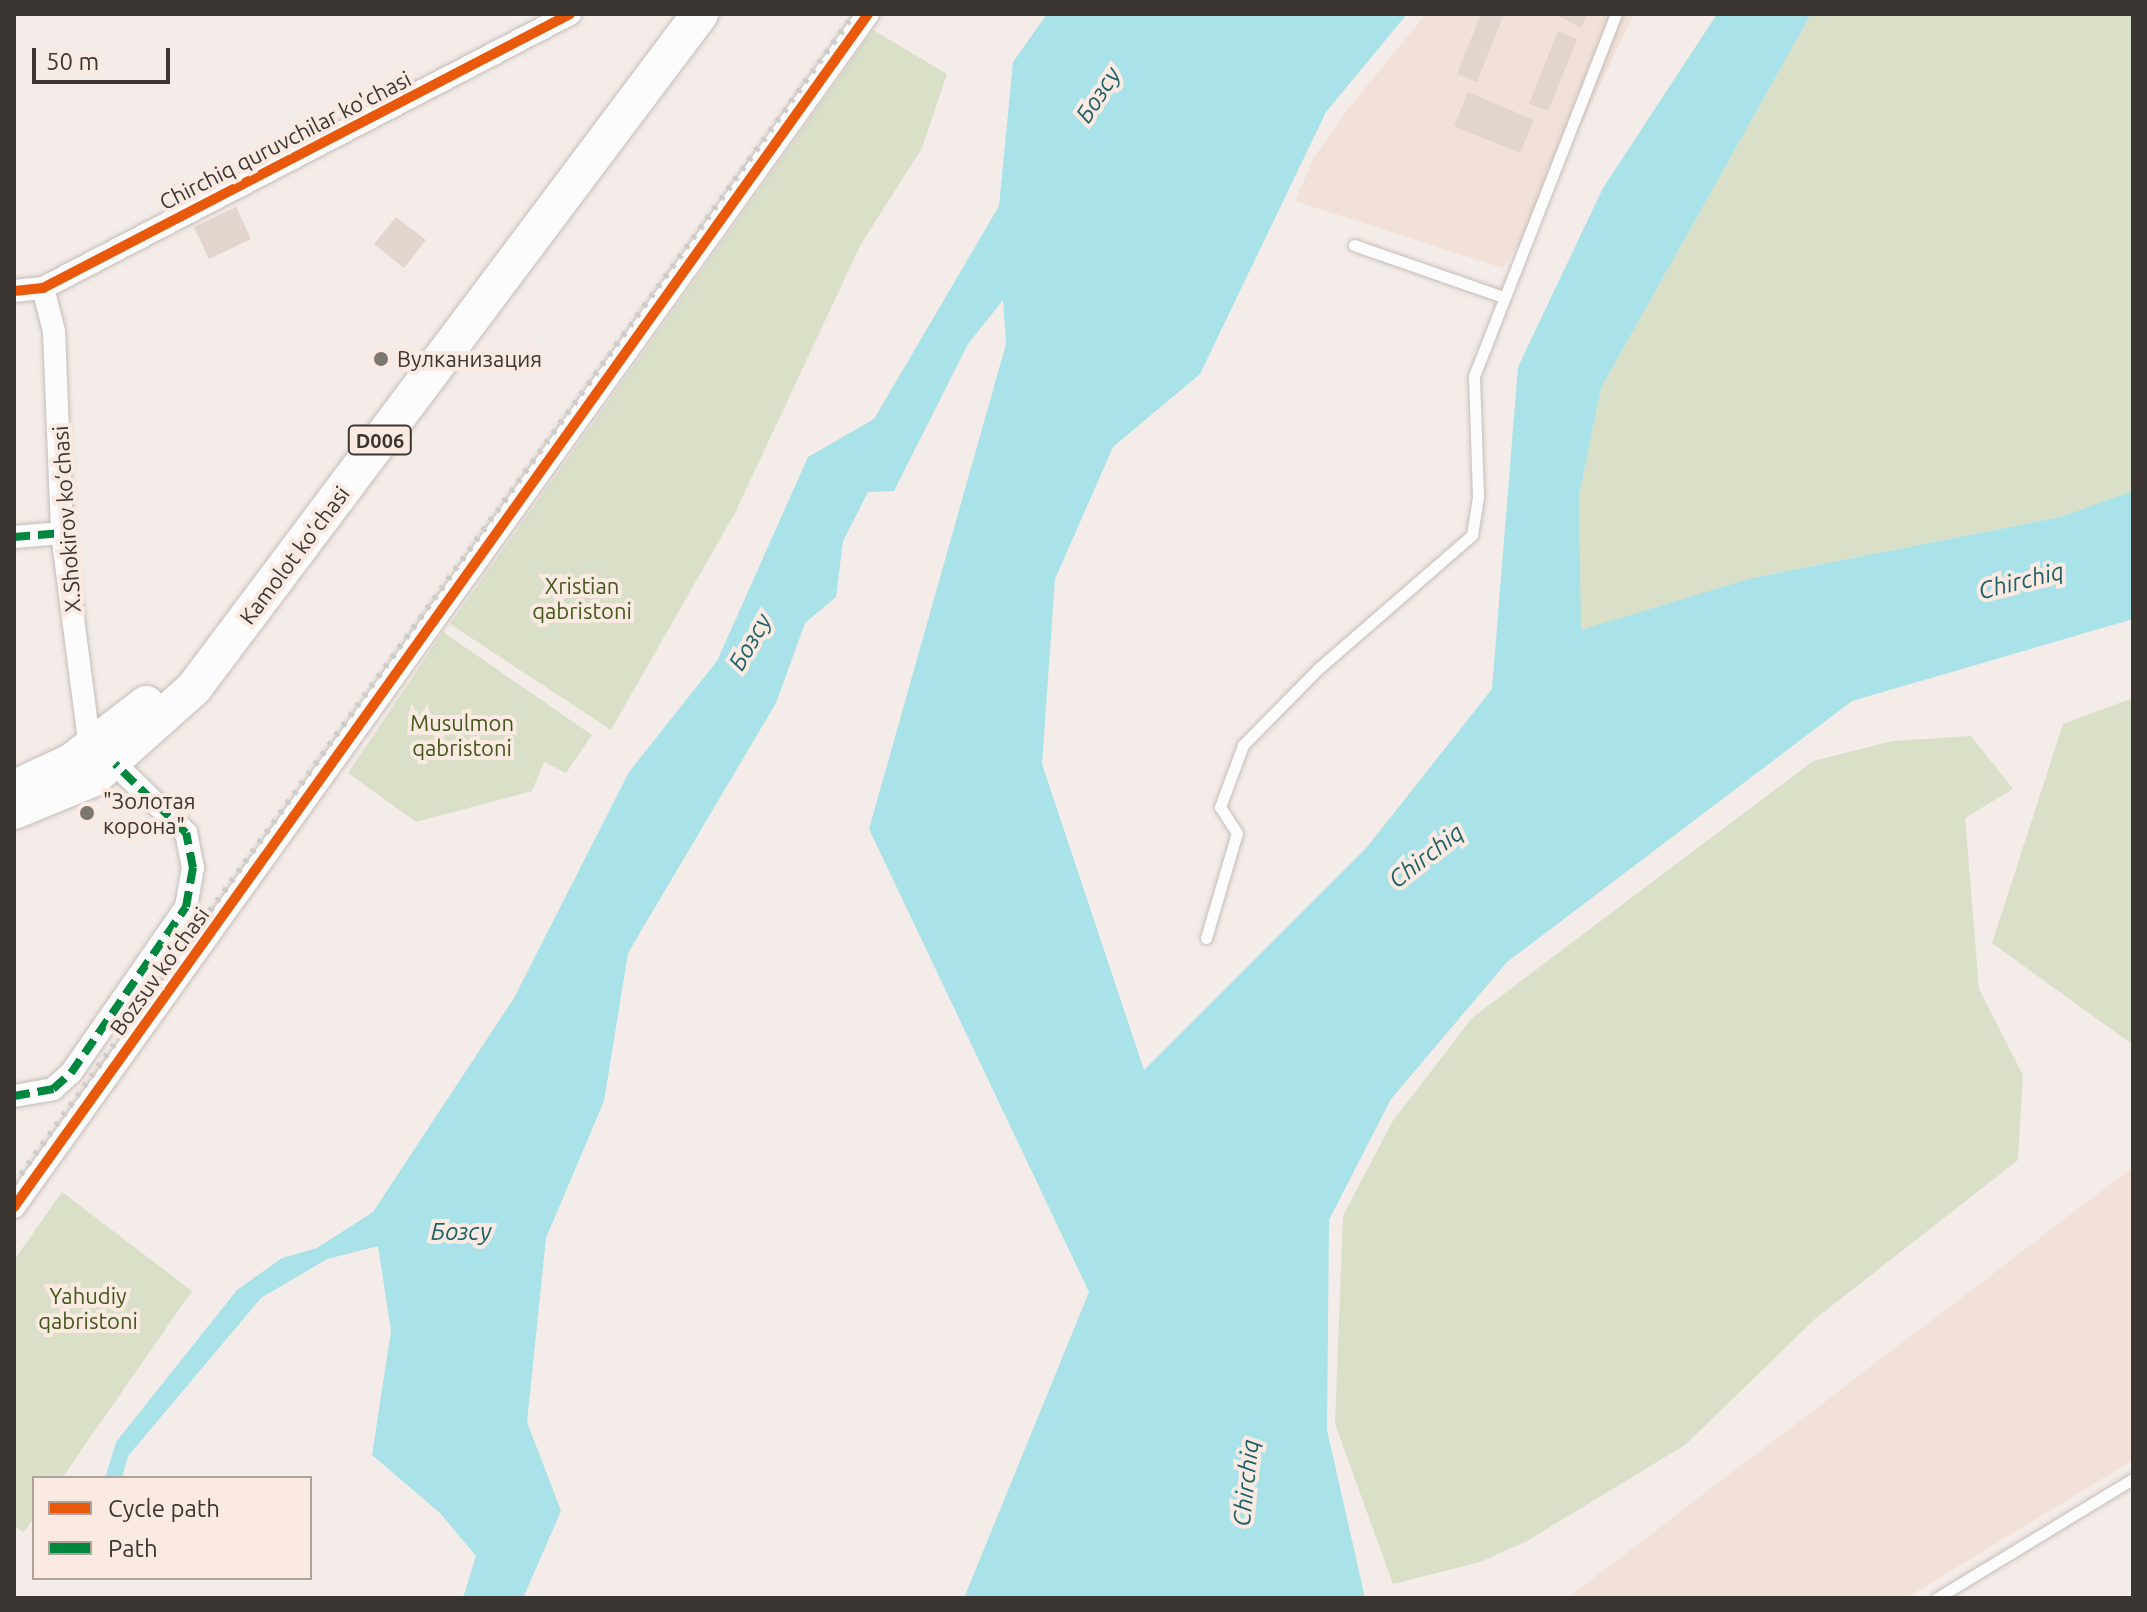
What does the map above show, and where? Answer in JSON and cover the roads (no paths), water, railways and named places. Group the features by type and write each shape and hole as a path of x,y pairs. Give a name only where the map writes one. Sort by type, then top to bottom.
{"main road":[{"name":"D006","path":"14,787 102,756 130,719 195,652 675,14"},
{"name":"Kamolot ko‘chasi","path":"14,811 66,793 102,756 194,688 700,14"}],"street":[{"name":"Chirchiq quruvchilar ko'chasi","path":"14,291 43,288 570,14"},
{"name":"Bozsuv ko‘chasi","path":"14,1207 868,14"},
{"name":"X.Shokirov ko‘chasi","path":"43,288 54,331 62,533 102,756"},
{"path":"14,537 62,533"},
{"path":"14,1096 53,1089 71,1073 186,907 193,868 186,833 102,756"}],"lane":[{"path":"1206,938 1237,833 1220,807 1243,745 1319,668 1472,535 1478,497 1474,376 1616,14"},
{"path":"1354,245 1503,297"},
{"path":"1937,1598 2133,1479"}],"water":[{"path":"1047,14 1407,14 1326,112 1200,374 1113,447 1055,579 1042,764 1144,1070 1367,847 1492,689 1518,367 1603,188 1717,14 1811,14 1601,388 1579,496 1581,630 1752,578 2060,517 2133,491 2133,619 1852,701 1507,962 1391,1099 1329,1220 1327,1430 1365,1598 964,1598 1089,1292 869,829 1006,344 1003,300 968,344 894,491 868,492 843,541 836,597 805,623 776,703 628,953 604,1101 546,1238 527,1422 561,1511 523,1598 463,1598 476,1556 440,1513 372,1455 391,1331 378,1246 327,1259 261,1298 128,1456 123,1476 106,1476 116,1442 237,1290 282,1258 317,1248 373,1212 514,998 629,772 717,661 808,457 874,419 999,206 1013,62"}],"railway":[{"path":"14,1184 854,14"}],"place":[{"name":"Вулканизация","path":"381,359"},
{"name":"\"Золотая корона\"","path":"87,813"}],"water label":[{"name":"Бозсу","path":"1098,95"},
{"name":"Chirchiq","path":"2021,581"},
{"name":"Бозсу","path":"750,642"},
{"name":"Chirchiq","path":"1426,856"},
{"name":"Бозсу","path":"461,1232"},
{"name":"Chirchiq","path":"1246,1483"}],"park label":[{"name":"Xristian qabristoni","path":"582,598"},
{"name":"Musulmon qabristoni","path":"462,734"},
{"name":"Yahudiy qabristoni","path":"88,1308"}]}
